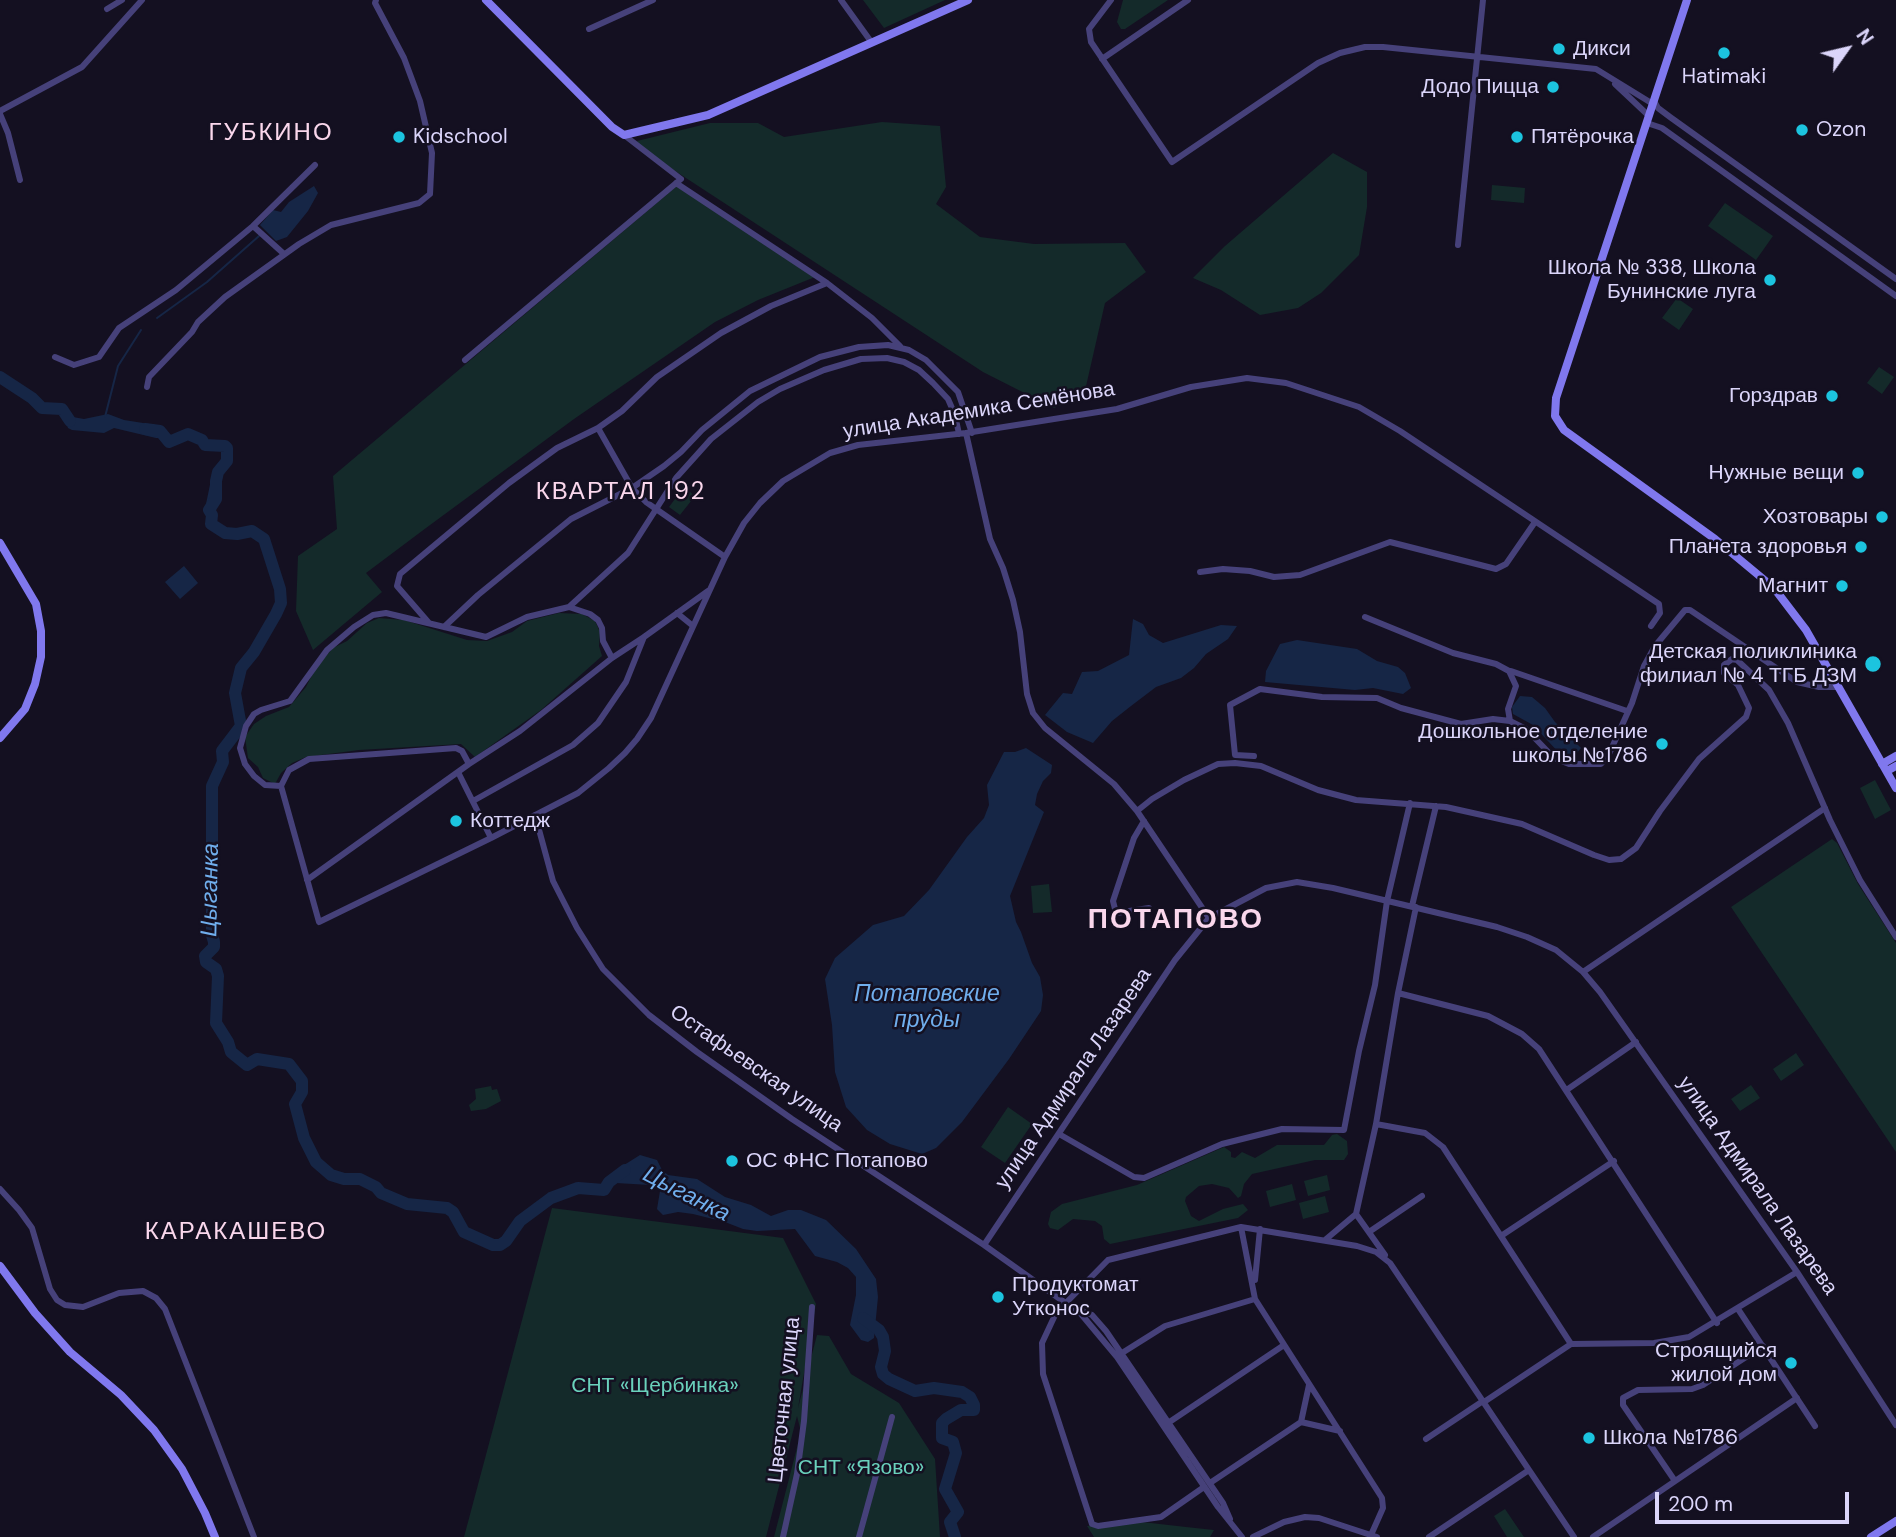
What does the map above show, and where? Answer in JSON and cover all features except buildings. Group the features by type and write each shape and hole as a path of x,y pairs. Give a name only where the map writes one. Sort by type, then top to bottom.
{"main road":[{"path":"486,0 612,127 624,135 708,115 968,0"},
{"path":"1687,0 1556,398 1554,414 1564,430 1715,538 1774,588 1806,630 1896,788"},
{"path":"0,542 36,604 41,631 41,657 35,684 25,709 0,738"},
{"path":"1884,768 1896,756"},
{"path":"1884,768 1896,766"},
{"path":"0,1266 35,1313 70,1352 121,1395 154,1430 182,1469 215,1537"},
{"path":"1871,1537 1896,1521"}],"street":[{"path":"107,9 121,0"},
{"path":"20,180 0,113 82,67 142,0"},
{"path":"147,387 149,377 192,332 198,322 225,297 284,254 331,226 419,203 430,194 432,153 420,101 404,58 375,3 376,0"},
{"path":"589,29 653,0"},
{"path":"841,0 872,43"},
{"path":"1111,0 1088,32 1091,42 1172,162 1318,63 1357,48 1383,47 1596,69 1653,103 1896,279"},
{"path":"1101,59 1188,0"},
{"path":"1458,245 1483,0"},
{"path":"1603,73 1648,120 1896,296"},
{"path":"464,360 681,179 624,135"},
{"path":"55,356 74,365 99,356 119,328 176,290 253,226 316,165"},
{"path":"676,183 827,283 872,318 902,349"},
{"path":"253,226 284,254"},
{"path":"429,623 397,586 400,574 528,469 557,448 598,428 622,411 657,377 721,333 771,306 827,283"},
{"path":"444,627 478,595 571,519 632,488 681,453 702,430 750,391 820,358 859,347 888,345 902,349 926,360 958,392 967,411 966,433 990,539 1003,568 1020,632 1027,694 1033,713 1045,728 1114,784 1137,811 1209,918"},
{"path":"281,786 265,785 245,764 240,748 246,726 254,714 290,701 327,650 354,627 373,615 386,613 486,637 527,617 569,607 628,553 676,478 711,439 758,402 780,389 824,370 861,359 887,358 904,362 919,370 948,399 966,433"},
{"name":"улица Академика Семёнова","path":"307,880 319,922 578,793 609,768 637,739 650,718 725,557 744,523 760,503 783,481 830,453 880,441 966,433 1117,409 1191,387 1247,378 1286,383 1359,407 1659,604 1660,613 1651,626"},
{"path":"598,428 632,488 655,509 725,557"},
{"path":"1200,572 1223,569 1250,571 1274,577 1300,575 1390,542 1496,569 1506,564 1535,522"},
{"path":"469,764 462,751 456,748 309,759 289,770 281,786 307,880 469,764 520,731 612,658 710,590"},
{"path":"569,607 590,614 598,620 603,641 612,658"},
{"path":"1254,756 1235,755 1230,705 1260,689 1322,697 1377,698 1401,708 1461,724 1493,719 1510,721 1525,729 1553,758 1569,764 1601,764 1609,754 1632,703 1643,666 1655,646 1687,609 1797,682 1819,687 1838,687"},
{"path":"677,613 693,626"},
{"path":"1365,617 1453,653 1496,664 1509,671 1627,711"},
{"path":"473,801 573,745 598,723 626,682 643,637"},
{"path":"1137,811 1184,780 1218,765 1235,763 1261,766 1318,790 1356,800 1436,806 1522,824 1594,855 1609,860 1620,859 1636,848 1699,759 1748,712 1749,708 1738,685 1724,673 1727,660 1737,660 1769,690 1802,753 1860,880 1896,937"},
{"path":"1509,671 1516,686 1508,709 1510,721"},
{"path":"458,772 491,838"},
{"path":"1059,1134 1134,1177 1144,1178 1222,1144 1282,1129 1344,1130 1375,985 1387,901 1410,803"},
{"path":"1325,1240 1356,1214 1376,1124 1414,907 1436,806"},
{"path":"1583,972 1825,808"},
{"name":"Остафьевская улица","path":"535,815 553,881 577,928 603,969 649,1015 792,1119 984,1245 1069,1305 1093,1327 1117,1357 1207,1485"},
{"path":"1143,821 1134,838 1113,901 1116,913 1149,908"},
{"name":"улица Адмирала Лазарева","path":"984,1245 1163,976 1209,918 1266,888 1297,882 1372,896 1527,937 1556,950 1583,972 1636,1042 1797,1272 1896,1425"},
{"path":"1398,993 1488,1016 1522,1034 1539,1049 1717,1323"},
{"path":"1567,1089 1636,1042"},
{"path":"1376,1124 1425,1133 1436,1140 1571,1344"},
{"path":"1501,1236 1614,1161"},
{"path":"0,1189 32,1228 50,1289 57,1300 65,1305 83,1307 119,1293 143,1291 155,1297 164,1309 254,1537"},
{"path":"1369,1232 1422,1196"},
{"path":"1356,1214 1573,1537"},
{"path":"1309,1385 1301,1422 1161,1517 1098,1526 1093,1524 1043,1374 1042,1343 1056,1313 1069,1305 1108,1259 1241,1227 1376,1251 1390,1263"},
{"path":"1241,1227 1255,1299 1382,1498 1383,1507 1374,1536 1319,1518 1305,1517 1284,1522 1253,1537"},
{"path":"1254,1286 1260,1229"},
{"path":"1426,1439 1571,1344 1611,1345 1689,1338 1797,1272"},
{"path":"1122,1353 1165,1326 1255,1299"},
{"name":"Остафьевская улица","path":"1069,1305 1092,1315 1122,1353 1242,1537"},
{"name":"Цветочная улица","path":"783,1537 797,1474 804,1421 812,1307"},
{"path":"1738,1309 1815,1426"},
{"path":"1168,1423 1284,1345"},
{"path":"1675,1481 1623,1405 1623,1398 1638,1390 1692,1389 1703,1385 1763,1346"},
{"path":"1592,1537 1797,1398"},
{"path":"859,1537 892,1417"},
{"path":"1301,1422 1340,1431"},
{"path":"1429,1537 1529,1470"}],"green space":[{"path":"863,0 945,0 884,28"},
{"path":"1123,0 1168,0 1125,29 1121,29 1117,22"},
{"path":"882,122 940,126 946,187 936,204 980,237 1034,244 1125,243 1146,272 1105,303 1084,395 1054,408 983,372 640,148 637,141 710,123 758,123 784,137"},
{"path":"1333,153 1367,172 1367,207 1359,255 1321,293 1298,308 1260,315 1221,290 1193,278 1225,246"},
{"path":"1492,185 1525,188 1524,203 1491,200"},
{"path":"677,186 815,277 758,300 715,322 574,419 426,528 366,573 382,592 313,650 296,611 298,556 337,529 333,476"},
{"path":"1725,203 1773,236 1756,260 1708,226"},
{"path":"1677,298 1693,309 1679,330 1662,318"},
{"path":"1879,367 1894,377 1882,394 1867,383"},
{"path":"684,487 695,496 680,515 669,507"},
{"path":"559,613 582,614 595,621 600,632 599,646 602,656 541,710 475,757 461,744 359,750 306,757 292,763 281,773 275,784 263,778 258,767 248,758 245,737 254,724 289,707 306,687 316,667 333,648 347,641 367,623 379,618 404,620 467,640 487,641 512,632 527,621"},
{"path":"1875,780 1891,810 1875,819 1860,788"},
{"path":"1832,839 1837,843 1858,884 1896,943 1896,1152 1731,907"},
{"path":"1049,884 1052,912 1033,913 1031,886"},
{"path":"1796,1053 1804,1065 1781,1081 1773,1069"},
{"path":"1751,1085 1760,1098 1740,1111 1731,1099"},
{"path":"491,1086 492,1090 497,1089 501,1101 486,1109 471,1111 469,1105 476,1099 475,1089"},
{"path":"1008,1107 1032,1124 1005,1163 981,1147"},
{"path":"1337,1134 1347,1141 1348,1154 1344,1160 1315,1160 1252,1174 1238,1198 1229,1188 1212,1184 1199,1186 1186,1197 1191,1216 1199,1221 1223,1209 1243,1204 1248,1210 1238,1218 1110,1244 1104,1239 1102,1226 1095,1221 1073,1219 1058,1230 1050,1228 1048,1224 1051,1212 1062,1204 1137,1185 1224,1147 1231,1152 1231,1157 1235,1158 1242,1152 1255,1158 1277,1145 1324,1145 1332,1135"},
{"path":"1327,1175 1330,1190 1308,1196 1304,1181"},
{"path":"1292,1184 1296,1200 1270,1207 1266,1191"},
{"path":"1325,1196 1329,1212 1303,1219 1299,1203"},
{"name":"СНТ «Щербинка»","path":"552,1208 783,1238 816,1304 798,1408 817,1335 829,1336 851,1374 899,1403 935,1459 940,1537 774,1537 801,1432 797,1416 766,1537 464,1537"},
{"path":"1505,1509 1524,1537 1507,1537 1494,1516"},
{"path":"1133,1521 1214,1530 1210,1537 1094,1537 1087,1526"}],"water":[{"path":"314,186 318,193 308,211 287,237 276,241 260,225 273,210 281,212 289,202"},
{"path":"62,409 67,416 84,419 108,414 124,420 162,426 159,438 114,428 104,433 72,430 68,428"},
{"path":"215,470 218,473 218,496 213,509 207,514 206,504"},
{"path":"184,566 198,583 180,599 165,582"},
{"path":"1133,619 1143,624 1149,635 1163,643 1221,625 1237,626 1228,639 1206,654 1194,668 1181,678 1156,687 1112,721 1093,743 1067,732 1045,715 1063,693 1072,694 1082,672 1098,671 1129,655"},
{"path":"1297,640 1357,649 1377,661 1398,667 1405,673 1411,688 1403,694 1373,688 1355,690 1265,682 1266,671 1280,644"},
{"path":"1520,696 1532,697 1545,708 1581,748 1572,759 1561,755 1533,725 1513,714 1512,707"},
{"name":"Потаповские пруды","path":"1026,748 1052,765 1051,773 1043,781 1037,794 1035,805 1044,812 1010,896 1016,922 1040,977 1043,995 1041,1011 962,1122 936,1148 922,1154 890,1144 867,1130 846,1107 835,1072 825,979 835,958 873,925 904,916 929,890 984,818 989,805 987,785 1004,752"},
{"path":"640,1155 657,1160 668,1175 697,1179 725,1197 751,1205 771,1216 788,1210 801,1210 826,1220 856,1249 876,1279 878,1297 874,1338 868,1342 861,1340 850,1325 856,1295 856,1277 848,1268 815,1256 795,1229 757,1231 693,1214 678,1212 663,1215 657,1209 660,1191 657,1188 650,1185 616,1183 613,1179 613,1172"}],"waterway":[{"path":"157,318 207,282 259,236"},
{"path":"105,417 118,366 141,330"},
{"name":"Цыганка","path":"0,377 32,398 42,408 62,409 70,421"},
{"name":"Цыганка","path":"145,429 160,431 169,442 188,434 202,440 205,445 227,448 227,461 218,472 216,481 216,499 209,510 212,515 211,524 225,533 252,531 264,539 280,589 281,603 276,614 254,652 241,668 235,693 241,726 222,751 223,762 212,786 214,947 205,956 206,962 216,969 218,976 216,1023 231,1052 247,1065 257,1059 289,1064 302,1081 302,1092 295,1104 304,1138 316,1162 331,1175 344,1179 360,1179 376,1187 381,1193 407,1204 447,1208 453,1212 464,1232 493,1245 506,1241 520,1221 551,1198 578,1188 604,1190 609,1182 625,1170"},
{"name":"Цыганка","path":"863,1318 879,1330 883,1337 885,1351 881,1367 883,1374 889,1379 915,1391 934,1388 962,1392 970,1397 974,1405 974,1410 961,1410 942,1423 942,1438 953,1442 956,1453 945,1489 958,1512 950,1522 955,1537"}],"place":[{"name":"Дикси","path":"1559,49"},
{"name":"Hatimaki","path":"1724,53"},
{"name":"Додо Пицца","path":"1553,87"},
{"name":"Ozon","path":"1802,130"},
{"name":"Kidschool","path":"399,137"},
{"name":"Пятёрочка","path":"1517,137"},
{"name":"Школа № 338, Школа Бунинские луга","path":"1770,280"},
{"name":"Горздрав","path":"1832,396"},
{"name":"Нужные вещи","path":"1858,473"},
{"name":"Хозтовары","path":"1882,517"},
{"name":"Планета здоровья","path":"1861,547"},
{"name":"Магнит","path":"1842,586"},
{"name":"Детская поликлиника филиал № 4 ТГБ ДЗМ","path":"1873,664"},
{"name":"Дошкольное отделение школы №1786","path":"1662,744"},
{"name":"Коттедж","path":"456,821"},
{"name":"ОС ФНС Потапово","path":"732,1161"},
{"name":"Продуктомат Утконос","path":"998,1297"},
{"name":"Строящийся жилой дом","path":"1791,1363"},
{"name":"Школа №1786","path":"1589,1438"}],"district":[{"name":"ГУБКИНО","path":"271,134"},
{"name":"КВАРТАЛ 192","path":"621,493"},
{"name":"ПОТАПОВО","path":"1176,921"},
{"name":"КАРАКАШЕВО","path":"236,1233"}],"park label":[{"name":"СНТ «Язово»","path":"861,1468"}]}
